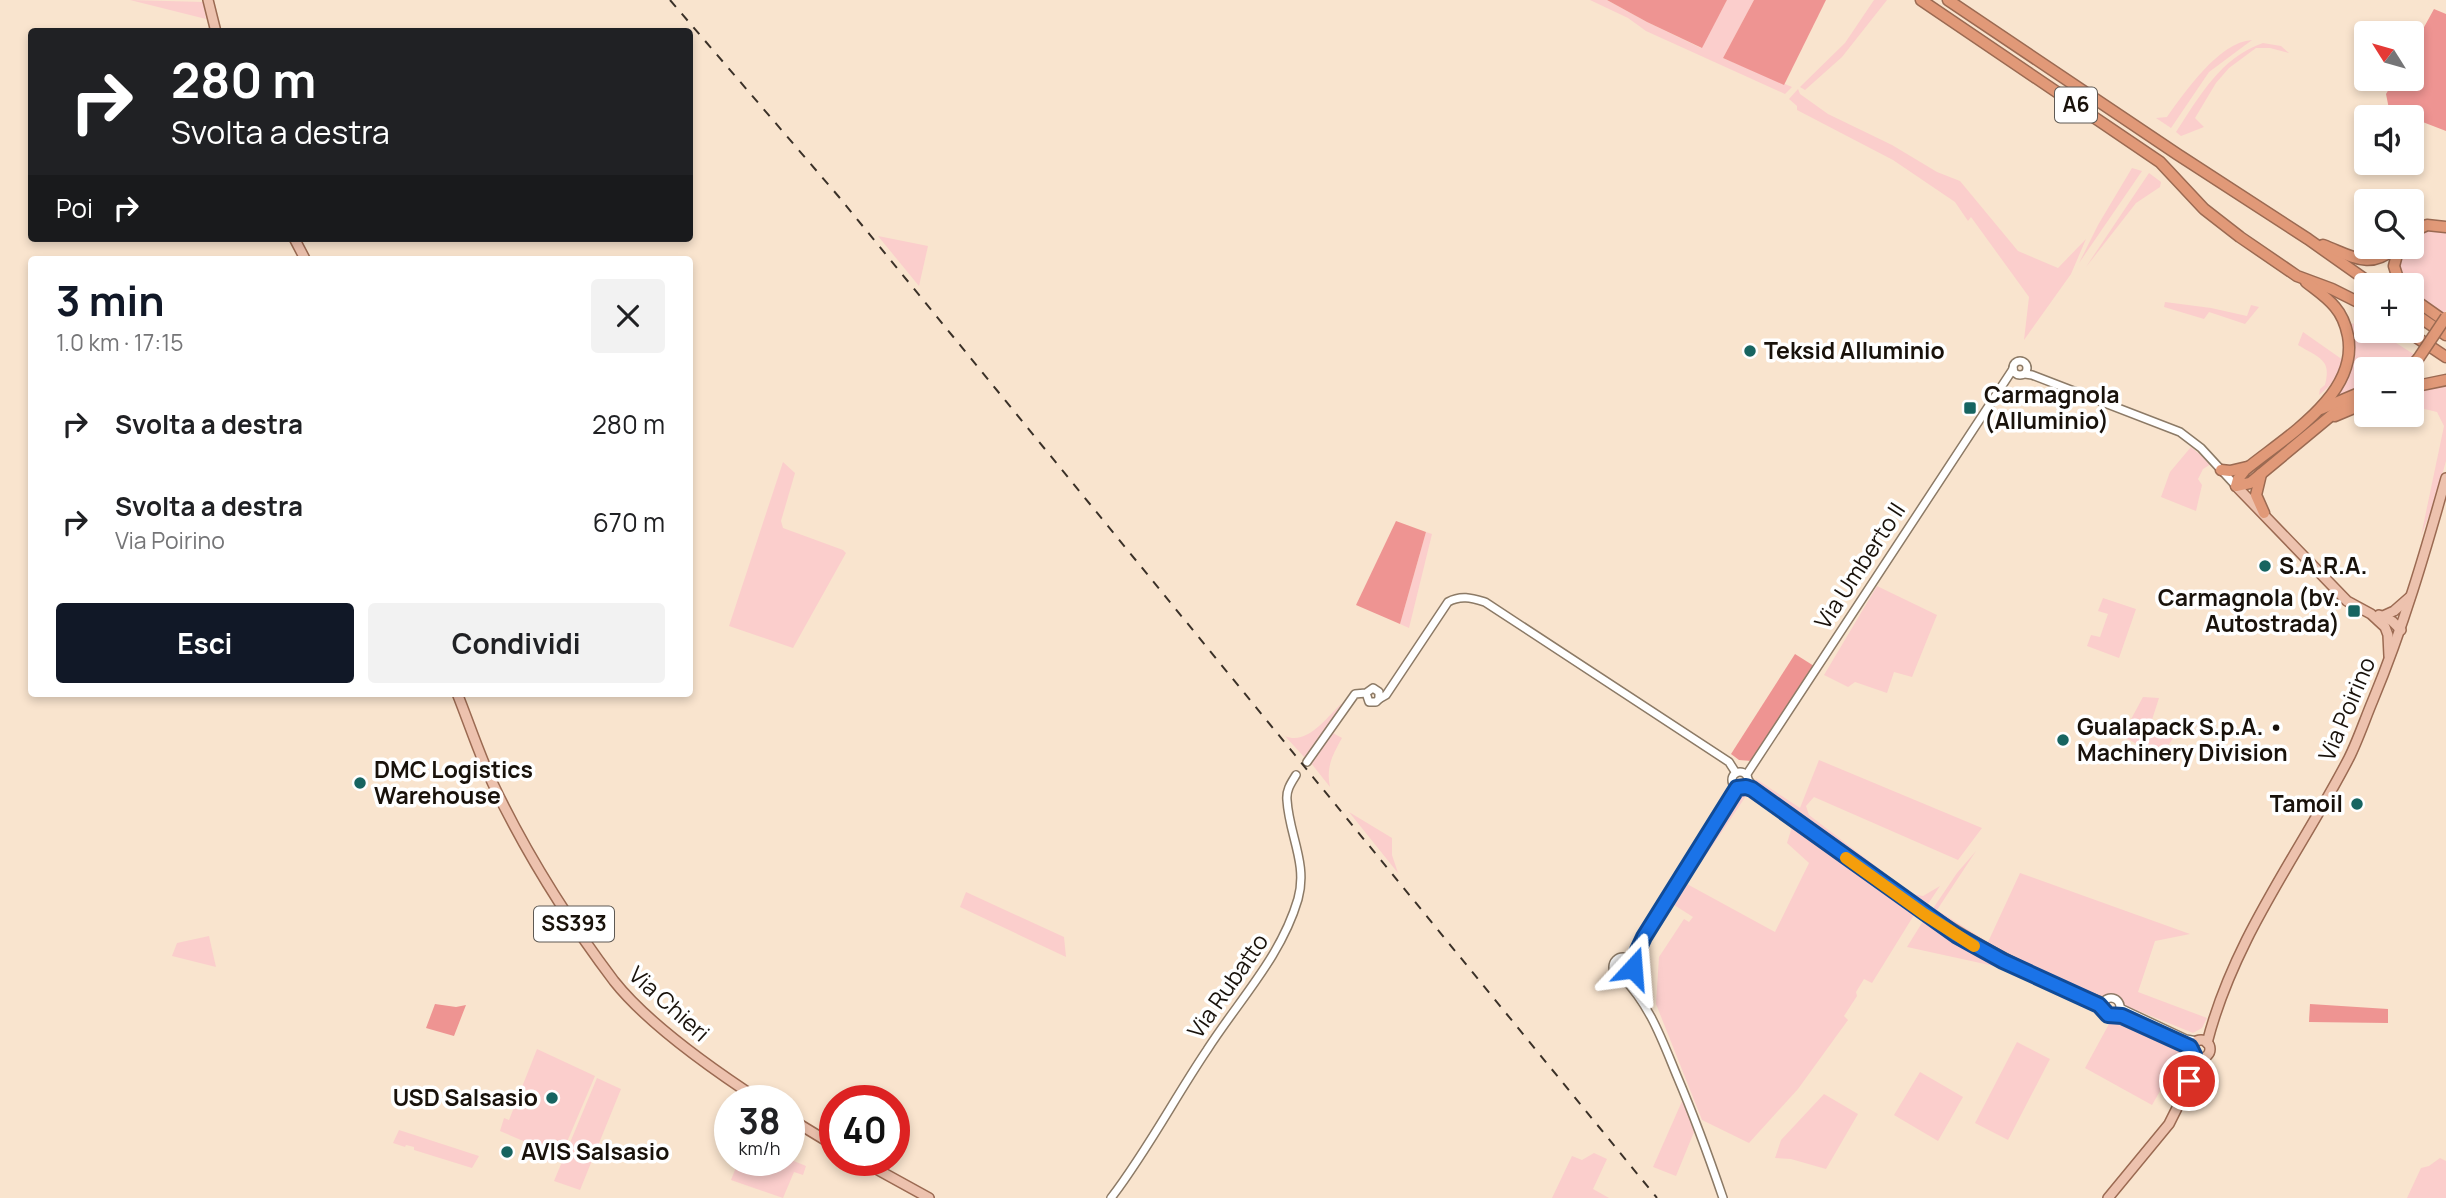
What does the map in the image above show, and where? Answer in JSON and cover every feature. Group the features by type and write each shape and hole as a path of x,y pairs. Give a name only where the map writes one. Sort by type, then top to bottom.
{"highway":[{"name":"A6","path":"1921,0 2168,168 2213,216 2298,276 2354,300"},
{"name":"A6","path":"1948,0 2355,273"},
{"path":"2424,226 2446,227"},
{"path":"2308,239 2354,256"},
{"path":"2298,276 2334,305 2343,320 2348,337 2348,356 2342,377 2319,411"},
{"path":"2419,357 2446,319 2424,305"},
{"path":"2424,320 2446,335"},
{"path":"2424,343 2446,358"},
{"path":"2424,385 2446,380"},
{"path":"2236,486 2240,476 2251,465 2319,411 2354,396"},
{"path":"2236,486 2250,483 2354,399"},
{"path":"2328,419 2354,408"},
{"path":"2221,470 2230,471 2251,465"},
{"path":"2262,472 2256,495 2263,513"}],"main road":[{"path":"208,0 215,28"},
{"name":"Via Poirino","path":"2108,1198 2169,1124 2242,948 2267,898 2351,754 2401,629 2446,478"},
{"path":"2236,486 2347,601 2371,614 2385,627 2389,662"},
{"path":"2383,616 2394,611 2412,596"},
{"path":"2371,614 2383,616 2401,629"},
{"path":"2385,627 2401,629"},
{"name":"Via Chieri","path":"459,697 506,811 543,876 614,982 628,998 694,1053 739,1085"},
{"path":"889,1176 929,1198"}],"street":[{"name":"Via Umberto II","path":"1625,957 1644,937 2006,380 2023,372 2180,432 2201,448 2221,470"},
{"path":"2221,470 2236,486"},
{"path":"1307,762 1355,694 1366,693 1369,702 1376,702 1385,695 1448,602 1462,597 1485,602 1729,762 1736,773"},
{"path":"1736,773 1743,772 1745,783"},
{"path":"1736,773 1732,783 1745,783 1754,787 1964,935 2018,964 2104,1004 2108,1015 2118,1011 2186,1039 2199,1048"},
{"name":"Via Rubatto","path":"1111,1198 1140,1157 1206,1050 1285,937 1301,881 1299,854 1287,800 1289,787 1296,775"},
{"name":"Via Umberto II","path":"1632,967 1644,937"},
{"path":"1643,1002 1632,967 1625,957 1617,959 1613,966 1615,973 1622,977 1653,1017 1696,1122 1723,1198"},
{"path":"1622,977 1627,976 1632,967"},
{"path":"2104,1004 2115,999 2118,1011"}],"shaded area":[{"path":"130,0 203,2 206,19"},
{"path":"1590,0 1607,0 1701,48 1727,0 1754,0 1723,58 1792,87 1785,94 1646,31 1628,18"},
{"path":"1607,0 1727,0 1702,48"},
{"path":"1754,0 1826,0 1784,85 1723,58"},
{"path":"1874,0 1887,0 1842,57 1805,90 1800,87 1845,43"},
{"path":"2434,9 2446,14 2446,131 2424,123 2424,105 2388,105 2388,91 2424,91 2424,27"},
{"path":"2252,40 2209,72 2171,128 2156,118 2167,117 2193,82 2227,49"},
{"path":"2263,43 2281,46 2289,53 2256,48 2229,68 2216,83 2195,118 2204,127 2181,136 2176,132 2223,68 2248,49"},
{"path":"1798,89 1800,94 1828,114 1892,145 1937,172 1960,181 2018,251 2058,268 2086,239 2071,274 2024,340 2029,297 1971,217 1968,221 1955,202 1893,160 1797,110 1797,106 1789,99"},
{"path":"2132,168 2142,171 2079,263 2098,225"},
{"path":"2149,173 2161,182 2160,187 2136,203 2086,267"},
{"path":"2424,229 2446,230 2446,310 2442,316 2424,302 2424,273 2400,273 2397,265 2399,259 2424,259"},
{"path":"878,236 928,246 919,286"},
{"path":"2165,302 2247,316 2251,305 2259,307 2245,324 2209,312 2204,319 2164,307"},
{"path":"2347,323 2354,324 2354,343 2396,343 2415,355 2354,357 2354,391 2341,397 2338,396 2346,376"},
{"path":"2303,332 2343,360 2334,380 2319,395 2320,389 2325,385 2327,370 2322,360 2298,345"},
{"path":"2446,384 2446,461 2421,536 2444,426 2437,412 2424,409 2424,389"},
{"path":"2191,447 2211,464 2203,469 2198,479 2202,485 2196,511 2161,497 2170,472"},
{"path":"783,462 795,473 781,521 783,528 846,553 793,648 729,626"},
{"path":"1396,521 1426,532 1400,624 1356,605"},
{"path":"1426,532 1432,534 1409,628 1400,624"},
{"path":"1877,586 1937,615 1912,677 1894,672 1887,693 1855,682 1848,687 1824,675"},
{"path":"2103,598 2136,609 2119,658 2087,646 2091,635 2100,637 2108,614 2098,611"},
{"path":"1795,654 1814,666 1752,761 1739,760 1731,754"},
{"path":"2143,697 2159,698 2150,726 2175,735 2161,757 2122,736"},
{"path":"1343,705 1305,758 1285,736 1293,738 1309,734"},
{"path":"1333,733 1342,738 1331,762 1330,787 1311,763"},
{"path":"1819,760 1982,828 1958,860 1814,797 1806,806 1809,815 1912,894 1923,896 1940,886 1928,904 1921,904 1754,782 1756,779 1800,808"},
{"path":"1748,792 1914,909 1914,915 1872,983 1864,979 1856,992 1857,996 1844,1016 1848,1020 1798,1089 1749,1143 1702,1120 1656,1004 1659,957 1684,919 1689,922 1693,917 1671,903 1687,884 1775,932 1809,863 1787,843 1792,827 1746,796 1698,867 1695,863 1741,794"},
{"path":"1349,812 1392,838 1392,855 1398,873"},
{"path":"1976,851 1937,910 1988,942 2020,873 2190,934 2155,941 2138,992 2207,1018 2202,1028 2193,1033 2124,1005 2114,996 2102,997 2024,965 1986,946 1934,912 1934,907 1957,873"},
{"path":"966,892 1064,937 1066,957 960,907"},
{"path":"1925,918 2017,971 1907,947"},
{"path":"209,936 216,967 172,956 177,943"},
{"path":"435,1004 456,1007 466,1005 454,1036 426,1028"},
{"path":"2310,1004 2388,1009 2388,1023 2309,1022"},
{"path":"2116,1022 2182,1053 2152,1105 2085,1068 2109,1024"},
{"path":"2017,1042 2050,1059 2008,1140 1975,1123"},
{"name":"USD Salsasio","path":"537,1049 595,1076 561,1156 555,1154 551,1163 532,1155 535,1146 500,1131 504,1118 509,1120"},
{"path":"1920,1072 1963,1097 1938,1141 1894,1115"},
{"path":"597,1078 621,1089 580,1190 554,1181"},
{"path":"1824,1094 1858,1114 1826,1169 1791,1159 1775,1158 1781,1140"},
{"path":"1683,1099 1694,1132 1676,1176 1653,1167"},
{"path":"399,1130 479,1156 472,1168 414,1150 414,1147 393,1143"},
{"path":"1594,1153 1607,1159 1593,1189 1609,1198 1552,1198 1572,1156 1582,1160"},
{"path":"2440,1158 2446,1161 2446,1198 2407,1198 2421,1168"},
{"path":"733,1176 792,1176 783,1198 731,1180"}],"railway":[{"path":"670,0 839,197 1657,1198"}],"slow traffic":[{"path":"1846,858 1974,946"}],"place":[{"name":"Teksid Alluminio","path":"1750,351"},
{"name":"Carmagnola (Alluminio)","path":"1970,408"},
{"name":"S.A.R.A.","path":"2265,566"},
{"name":"Carmagnola (bv. Autostrada)","path":"2354,611"},
{"name":"Gualapack S.p.A. • Machinery Division","path":"2063,740"},
{"name":"DMC Logistics Warehouse","path":"360,783"},
{"name":"Tamoil","path":"2357,804"},
{"name":"USD Salsasio","path":"552,1098"},
{"name":"AVIS Salsasio","path":"507,1152"}],"route":[{"path":"1633,968 1632,963 1644,937 1737,788 1746,787 1924,914 1979,949 2103,1007 2104,1012 2110,1016 2122,1016 2190,1047 2194,1055 2194,1065 2189,1081"}]}
